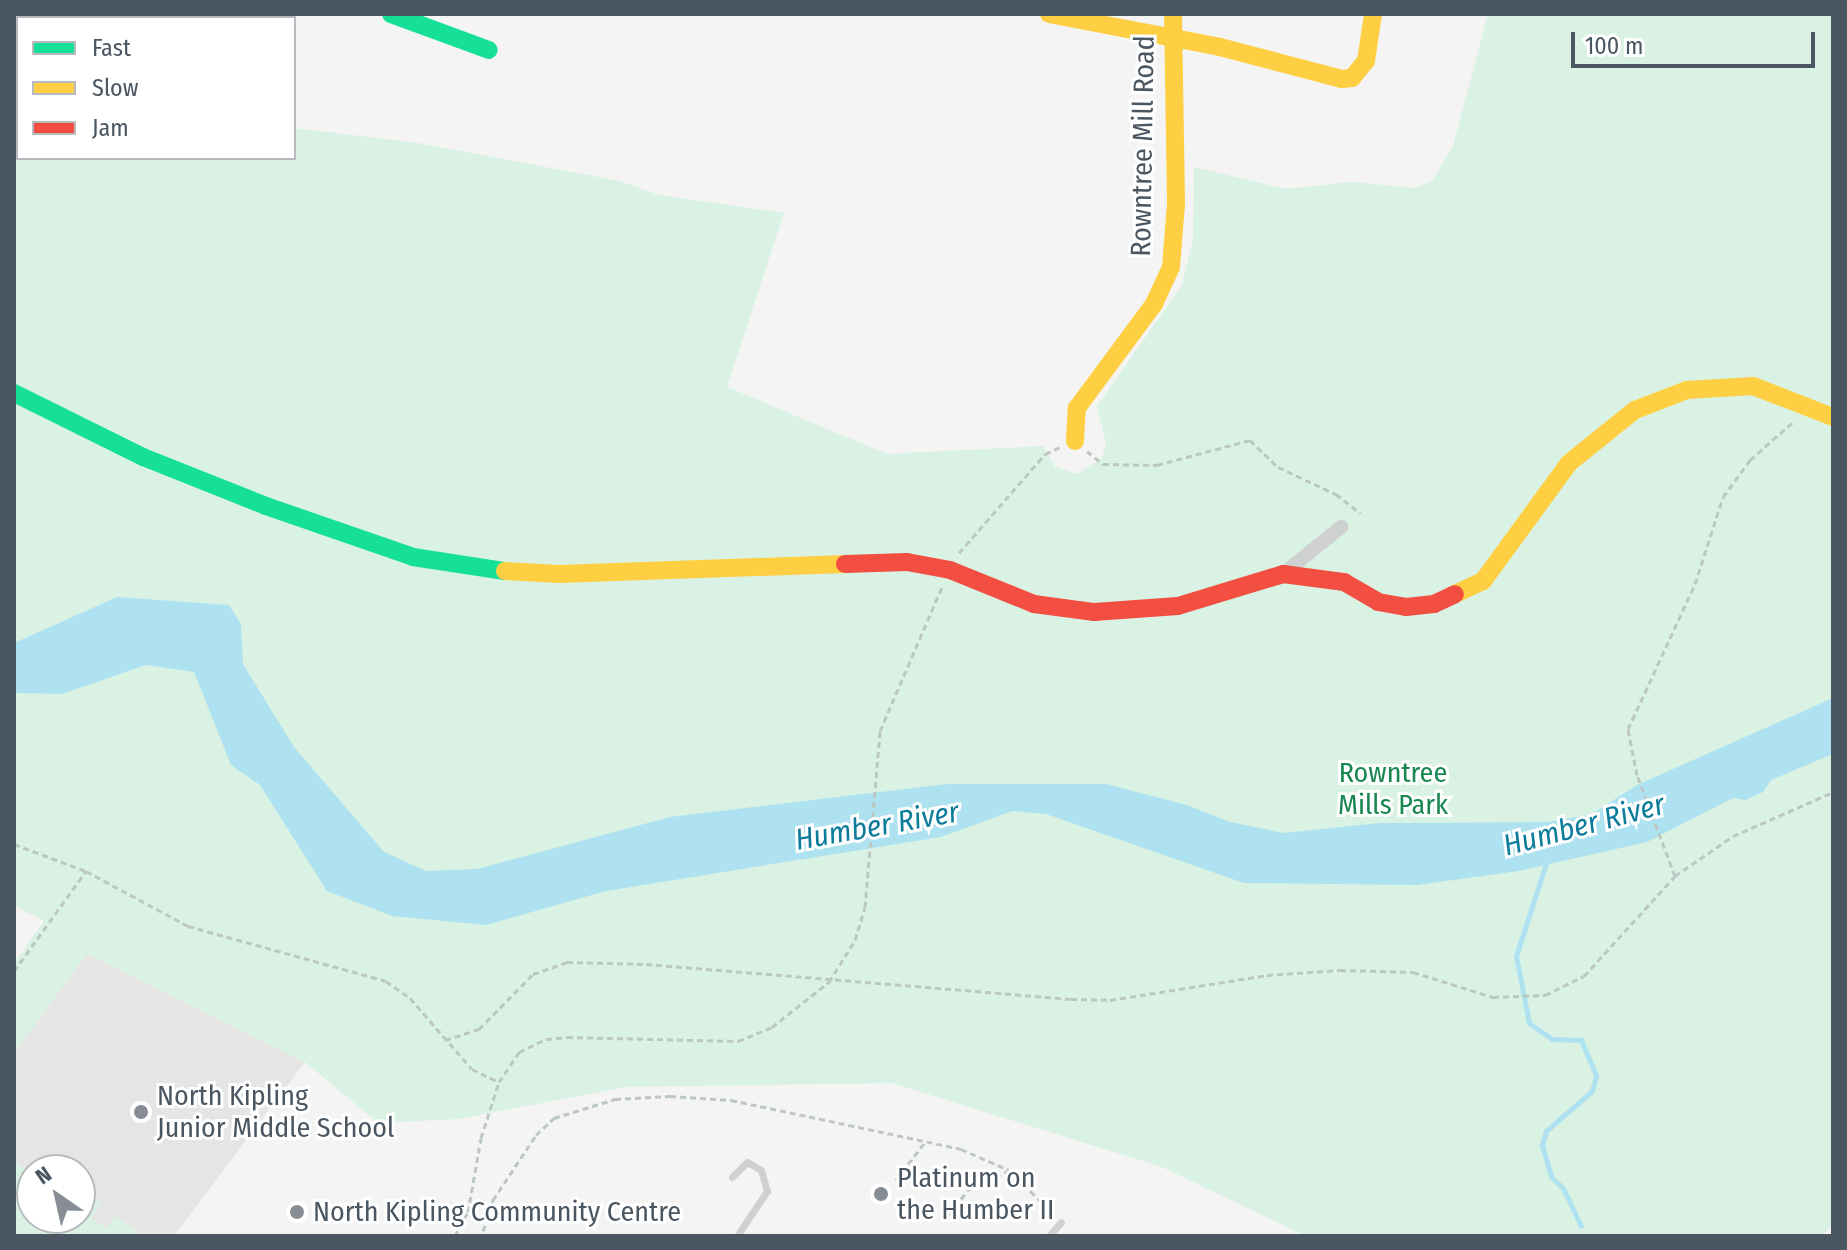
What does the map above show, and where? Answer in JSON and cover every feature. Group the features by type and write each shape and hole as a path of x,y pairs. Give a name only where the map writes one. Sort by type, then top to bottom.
{"street":[{"path":"391,14 489,50"},
{"path":"1049,14 1173,39 1342,79 1352,78 1366,61 1373,14"},
{"name":"Rowntree Mill Road","path":"1075,441 1077,408 1154,304 1171,267 1176,203 1173,14"},
{"path":"1283,574 1334,579 1378,602 1406,607 1434,604 1483,581 1569,463 1635,410 1687,390 1753,386 1833,417"},
{"path":"14,393 143,457 225,490 413,557 463,568 559,574 907,562 950,570 1034,604 1094,612 1178,606 1283,574 1341,527"}],"lane":[{"path":"732,1177 747,1162 761,1170 767,1191 737,1236"},
{"path":"1049,1236 1061,1222"}],"path":[{"path":"1675,876 1662,849 1637,775 1628,729 1695,584 1723,497 1783,428 1808,418"},
{"path":"954,562 971,533 1045,454 1075,441 1103,464 1157,465 1250,440 1278,467 1336,494 1360,513"},
{"path":"455,1236 468,1212 481,1138 499,1082 519,1052 546,1039 752,1038 829,982 855,940 866,885 872,780 886,708 945,580"},
{"path":"445,1040 479,1029 533,974 558,964 646,964 829,982 1110,1000 1267,975 1340,970 1413,972 1493,997 1533,996 1563,989 1584,976 1675,876 1733,836 1833,792"},
{"path":"14,844 86,871 188,926 386,981 410,998 472,1069 499,1082"},
{"path":"14,971 86,871"},
{"path":"483,1231 493,1200 536,1135 554,1118 584,1105 670,1096 731,1100 961,1149 1009,1170 1061,1222"},
{"path":"896,1180 925,1142"},
{"path":"949,1215 968,1190 1009,1170"}],"shaded area":[{"name":"North Kipling Junior Middle School","path":"87,954 305,1062 174,1236 116,1236 96,1222 96,1154 16,1154 16,1162 14,1161 14,1053"}],"green space":[{"name":"Rowntree Mills Park","path":"1488,14 1833,14 1833,1226 1821,1236 1306,1236 1162,1167 892,1083 626,1087 459,1119 378,1123 305,1062 87,954 14,1053 14,963 44,921 14,905 14,64 16,160 296,160 296,128 418,143 620,181 659,195 784,213 727,387 887,454 1043,446 1055,467 1077,474 1102,458 1106,443 1097,406 1182,285 1193,239 1194,167 1285,189 1352,182 1415,188 1432,181 1453,146"},
{"path":"14,1161 16,1234 96,1234 96,1221 107,1229 116,1216 137,1231 133,1236 14,1236"}],"water":[{"name":"Humber River","path":"117,597 229,605 241,624 243,664 294,747 384,852 426,871 477,869 670,817 947,784 1106,784 1187,805 1230,822 1284,833 1379,823 1549,822 1592,814 1637,785 1833,698 1833,754 1771,780 1763,792 1745,800 1733,798 1647,842 1519,871 1417,885 1244,883 1046,814 1012,811 941,837 606,891 486,925 392,916 327,891 260,785 231,765 194,672 146,665 62,694 14,693 14,643"}],"waterway":[{"name":"Humber River","path":"1548,857 1516,956 1529,1023 1552,1039 1581,1040 1596,1076 1592,1091 1546,1131 1542,1145 1551,1177 1563,1188 1581,1226"}],"traffic: fast":[{"path":"391,14 489,50"},
{"path":"14,393 143,457 266,506 413,557 505,571"}],"traffic: slow":[{"path":"1049,14 1220,47 1342,79 1352,78 1366,61 1373,14"},
{"path":"1075,441 1077,408 1154,304 1171,267 1176,203 1173,14"},
{"path":"1455,594 1483,581 1569,463 1635,410 1687,390 1753,386 1833,417"},
{"path":"505,571 559,574 845,564"}],"traffic: jam":[{"path":"845,564 907,562 950,570 1034,604 1094,612 1178,606 1283,574 1344,582 1378,602 1406,607 1434,604 1455,594"}],"place":[{"name":"North Kipling Junior Middle School","path":"141,1112"},
{"name":"Platinum on the Humber II","path":"881,1194"},
{"name":"North Kipling Community Centre","path":"297,1212"}]}
